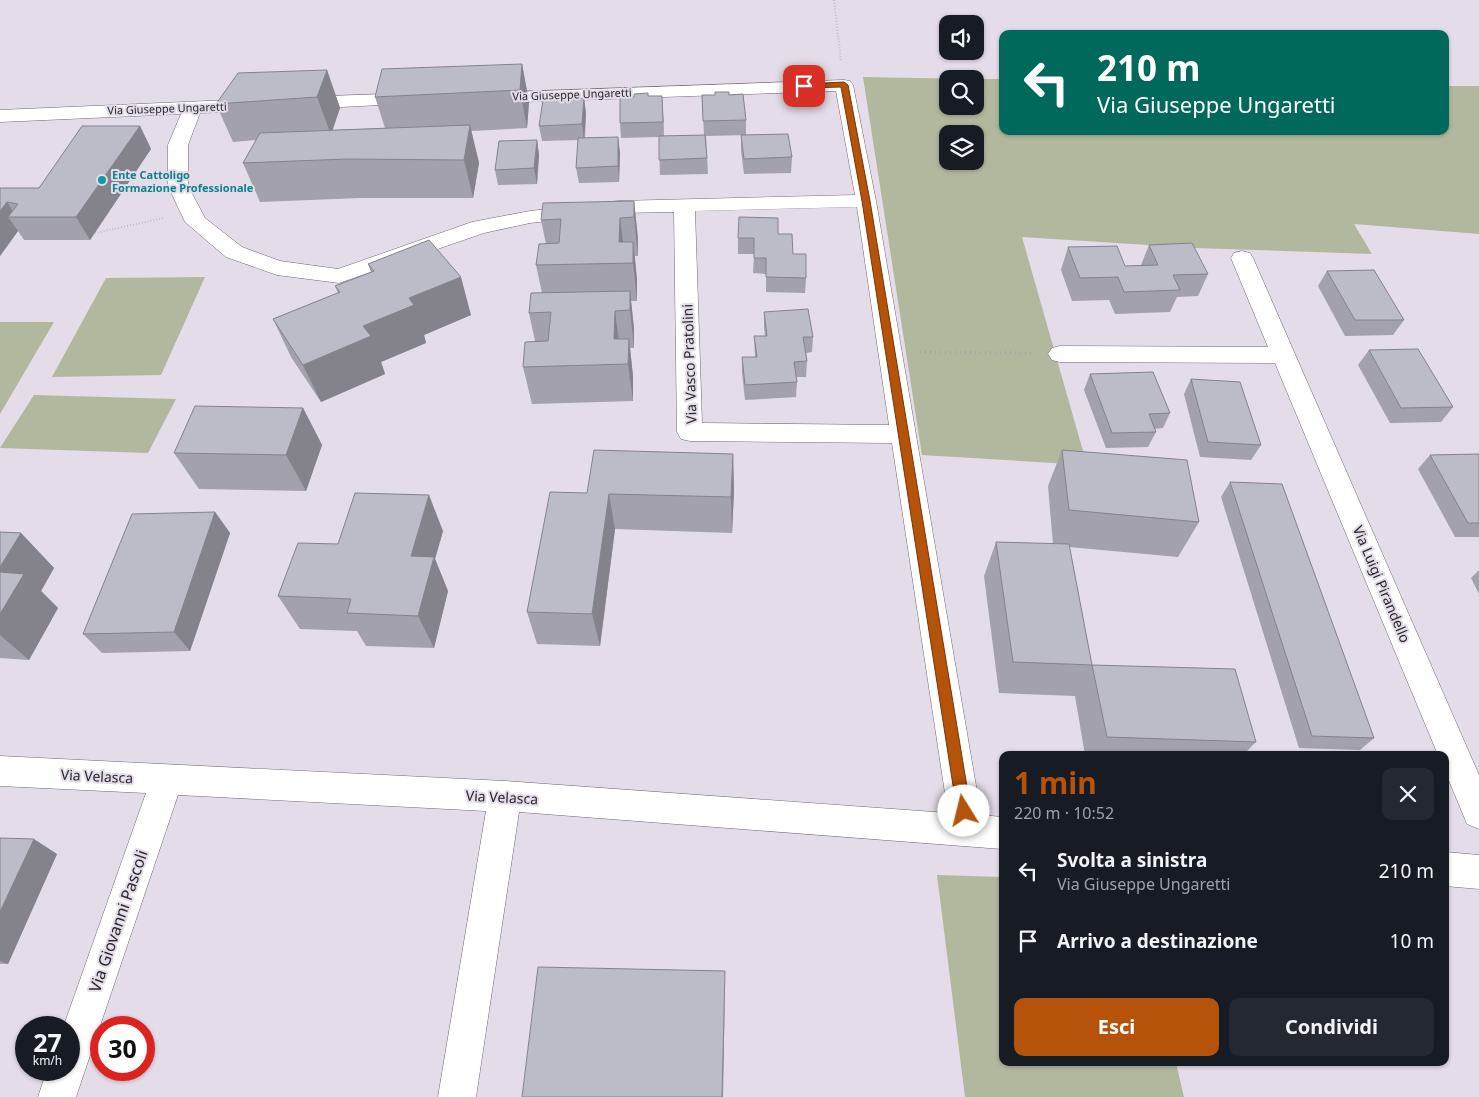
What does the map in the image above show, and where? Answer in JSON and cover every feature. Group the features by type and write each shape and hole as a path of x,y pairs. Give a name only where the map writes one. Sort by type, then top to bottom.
{"street":[{"name":"Via Giuseppe Ungaretti","path":"469,98 844,85"},
{"path":"844,85 866,201 967,830"},
{"name":"Via Giuseppe Ungaretti","path":"0,116 430,99"},
{"path":"193,107 178,145 178,186 196,222 234,252 277,268 339,276 488,225 530,217 618,207 866,201"},
{"name":"Via Vasco Pratolini","path":"684,204 690,432 902,434"},
{"name":"Via Luigi Pirandello","path":"1242,258 1479,813"},
{"path":"1060,354 1285,356"},
{"name":"Via Velasca","path":"0,771 505,796 999,833"},
{"name":"Via Giovanni Pascoli","path":"80,1031 167,780"},
{"path":"458,1097 505,796"},
{"path":"1449,869 1479,872"},
{"path":"57,1097 62,1081"}],"path":[{"path":"834,0 844,85"},
{"path":"95,233 164,218"},
{"path":"889,351 1060,354"}],"green space":[{"path":"863,77 939,78 939,115 984,115 984,79 999,79 999,135 1449,135 1449,86 1479,86 1479,234 1354,224 1372,254 1195,248 1022,237 1087,465 922,455"},
{"path":"205,277 161,375 52,377 106,278"},
{"path":"0,322 54,322 0,414"},
{"path":"34,395 176,399 148,453 0,448"},
{"path":"937,875 999,877 999,1066 1177,1066 1184,1097 965,1097"}],"building":[{"path":"522,64 520,90 375,97 382,69"},
{"path":"327,70 317,97 216,104 238,73"},
{"path":"715,92 729,92 729,95 743,94 746,120 703,121 702,95 715,95"},
{"path":"648,93 648,96 662,96 663,122 620,123 620,97 634,97 634,94"},
{"path":"556,96 571,96 570,99 584,98 582,124 539,126 543,100 556,99"},
{"path":"470,125 464,160 347,159 243,163 260,133"},
{"path":"82,126 140,126 76,217 8,217 18,204 7,202 0,211 0,188 39,188"},
{"path":"788,134 792,157 744,159 741,135"},
{"path":"705,135 707,158 659,160 659,136"},
{"path":"618,137 618,166 576,168 578,138"},
{"path":"537,140 534,168 495,170 499,141"},
{"path":"634,201 634,217 620,218 619,242 633,242 633,263 536,265 539,244 559,243 561,219 541,220 543,203"},
{"path":"739,217 778,218 778,234 792,234 793,254 806,254 806,278 766,277 766,258 754,258 754,238 738,238"},
{"path":"429,240 461,277 409,298 414,305 363,326 371,336 303,365 273,319 340,292 335,286 374,271 368,264"},
{"path":"1192,243 1208,274 1173,275 1180,290 1124,292 1118,277 1080,278 1068,247 1117,246 1125,266 1158,265 1149,245"},
{"path":"1374,270 1404,320 1355,320 1327,271"},
{"path":"630,291 630,310 615,311 614,339 629,339 628,364 523,367 525,342 548,341 551,312 529,313 531,293"},
{"path":"808,309 813,337 803,337 807,361 794,362 797,382 745,385 742,357 757,357 754,336 767,336 764,312"},
{"path":"1418,349 1453,407 1401,408 1369,350"},
{"path":"1153,372 1170,413 1149,414 1156,432 1112,433 1090,374"},
{"path":"1191,379 1240,382 1261,445 1208,442"},
{"path":"195,406 303,408 286,455 174,453"},
{"path":"594,450 733,454 731,497 609,494 592,614 527,612 550,492 587,493"},
{"path":"1062,450 1187,460 1199,522 1069,510"},
{"path":"1479,454 1479,523 1468,523 1430,455"},
{"path":"1230,482 1282,484 1374,738 1312,736"},
{"path":"355,493 429,495 411,556 434,557 418,616 347,613 351,599 278,596 298,543 338,544"},
{"path":"215,512 174,632 83,634 132,514"},
{"path":"0,532 21,533 0,567"},
{"path":"996,542 1069,544 1092,665 1013,662"},
{"path":"0,572 24,574 0,614"},
{"path":"1092,665 1235,669 1256,742 1107,737"},
{"path":"0,838 34,839 0,912"},
{"path":"538,967 725,971 722,1097 522,1097"}],"place":[{"name":"Ente Cattoligo Formazione Professionale","path":"102,180"}],"route":[{"path":"804,86 844,85 866,201 906,463 964,811"}]}
